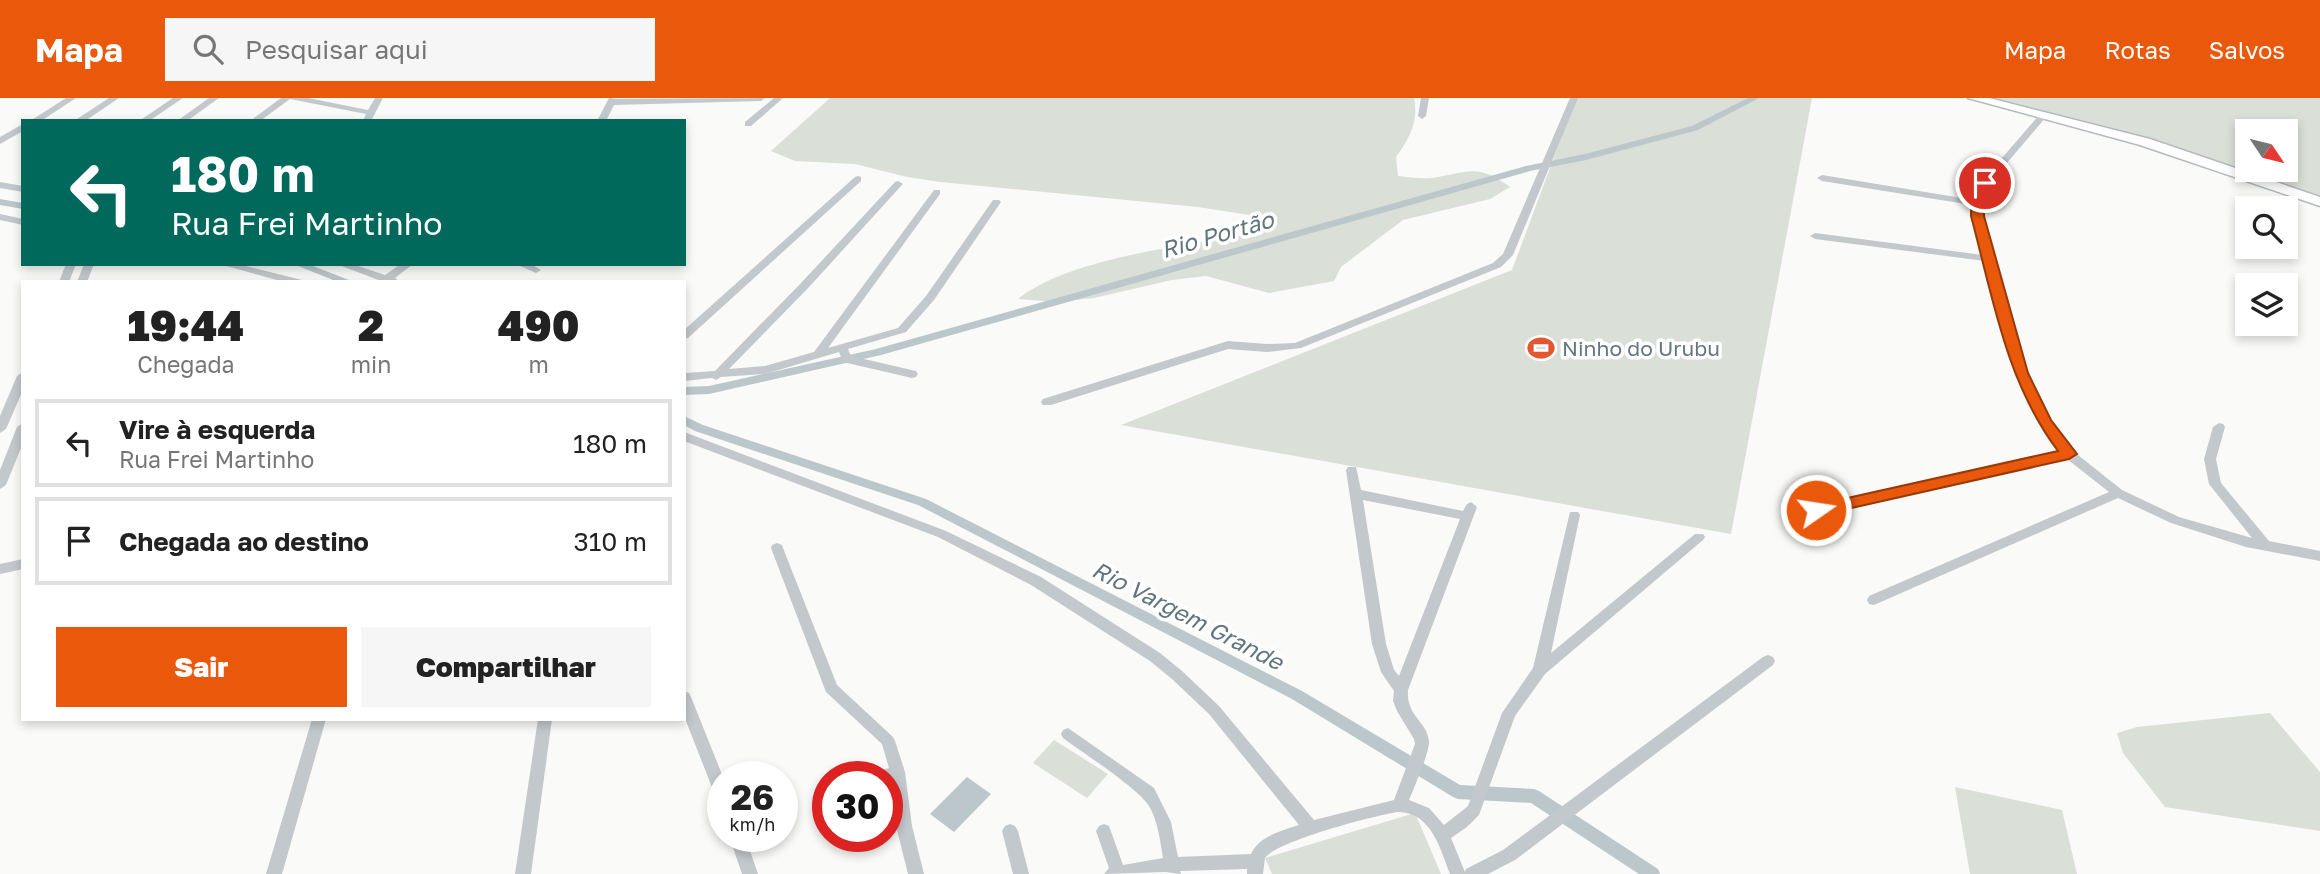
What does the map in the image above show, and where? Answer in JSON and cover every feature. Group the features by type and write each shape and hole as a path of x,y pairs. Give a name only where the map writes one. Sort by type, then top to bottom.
{"main road":[{"path":"1974,98 2145,142 2320,202"}],"street":[{"path":"52,98 70,99"},
{"path":"81,119 115,98"},
{"path":"146,119 178,98"},
{"path":"184,119 215,98"},
{"path":"257,119 287,98"},
{"path":"294,98 312,100 369,117 379,98"},
{"path":"602,119 612,100 761,98"},
{"path":"748,124 779,98"},
{"path":"1422,116 1425,98"},
{"path":"1047,402 1228,345 1266,348 1297,346 1483,272 1503,261 1508,255 1574,98"},
{"path":"37,119 70,99"},
{"path":"2043,116 1985,183 1977,203 1978,216 2020,373 2045,422 2069,454 2118,493 2175,520 2265,546 2320,556"},
{"path":"0,127 20,129"},
{"path":"0,141 20,129"},
{"path":"1822,178 1977,203"},
{"path":"686,334 858,179"},
{"path":"716,376 898,184"},
{"path":"0,185 21,189"},
{"path":"816,353 937,192"},
{"path":"845,354 908,326 996,202"},
{"path":"0,217 21,222"},
{"path":"1815,236 1990,259"},
{"path":"232,266 290,280"},
{"path":"347,266 391,280 406,266"},
{"path":"526,266 536,270"},
{"path":"686,377 765,370 816,353 845,354 912,374"},
{"path":"0,429 21,381"},
{"path":"2219,427 2210,459 2215,484 2265,546"},
{"path":"0,485 21,432"},
{"path":"686,437 942,534 1036,581 1177,674 1214,710 1312,829"},
{"path":"1816,510 2069,454"},
{"path":"1352,470 1379,644 1388,672 1401,690 1404,711 1422,738 1421,751 1400,805"},
{"path":"1874,600 2118,493"},
{"path":"1357,494 1469,511 1401,690"},
{"path":"1540,670 1574,514"},
{"path":"1441,836 1474,810 1508,713 1540,670 1699,537"},
{"path":"777,548 831,688 888,741 894,761"},
{"path":"0,569 21,564"},
{"path":"1472,874 1509,855 1769,661"},
{"path":"686,702 709,761"},
{"path":"274,874 317,721"},
{"path":"523,874 545,721"},
{"path":"1068,734 1149,793 1164,817 1173,869"},
{"path":"1104,831 1115,873 1255,867 1265,846 1312,829 1400,805 1415,806 1424,811 1441,836 1458,874"},
{"path":"903,817 916,874"},
{"path":"1010,831 1021,874"},
{"path":"742,852 750,874"}],"shaded area":[{"path":"830,98 1414,98 1412,129 1396,157 1398,176 1427,178 1472,171 1489,174 1510,187 1490,199 1403,220 1341,267 1334,281 1269,293 1206,276 1172,280 1094,298 1055,302 1018,299 1066,273 1096,264 1161,249 1249,234 1262,217 1198,207 940,182 855,164 795,161 771,151"},
{"name":"Ninho do Urubu","path":"1576,98 1812,98 1731,534 1121,425 1512,270"},
{"path":"1989,98 2320,98 2320,200 2262,182 2298,182 2298,119 2235,119 2235,174"},
{"path":"2270,713 2320,772 2320,831 2165,807 2123,753 2117,733 2137,727"},
{"path":"1054,740 1108,774 1087,798 1033,763"},
{"path":"967,777 991,794 954,832 930,814"},
{"path":"1955,787 2062,810 2077,874 1970,874"},
{"path":"1415,813 1441,874 1272,874 1265,858"}],"waterway":[{"name":"Rio Portão","path":"686,391 709,390 877,352 1529,168 1586,157 1695,128 1755,98"},
{"name":"Rio Vargem Grande","path":"0,202 21,206"},
{"name":"Rio Vargem Grande","path":"304,266 343,280"},
{"name":"Rio Vargem Grande","path":"686,421 699,428 922,502 1297,695 1458,792 1534,796 1652,874"}],"place":[{"name":"Ninho do Urubu","path":"1541,348"}],"route":[{"path":"1816,510 2069,454 2055,439 2020,373 1978,216 1977,203 1985,183"}]}
